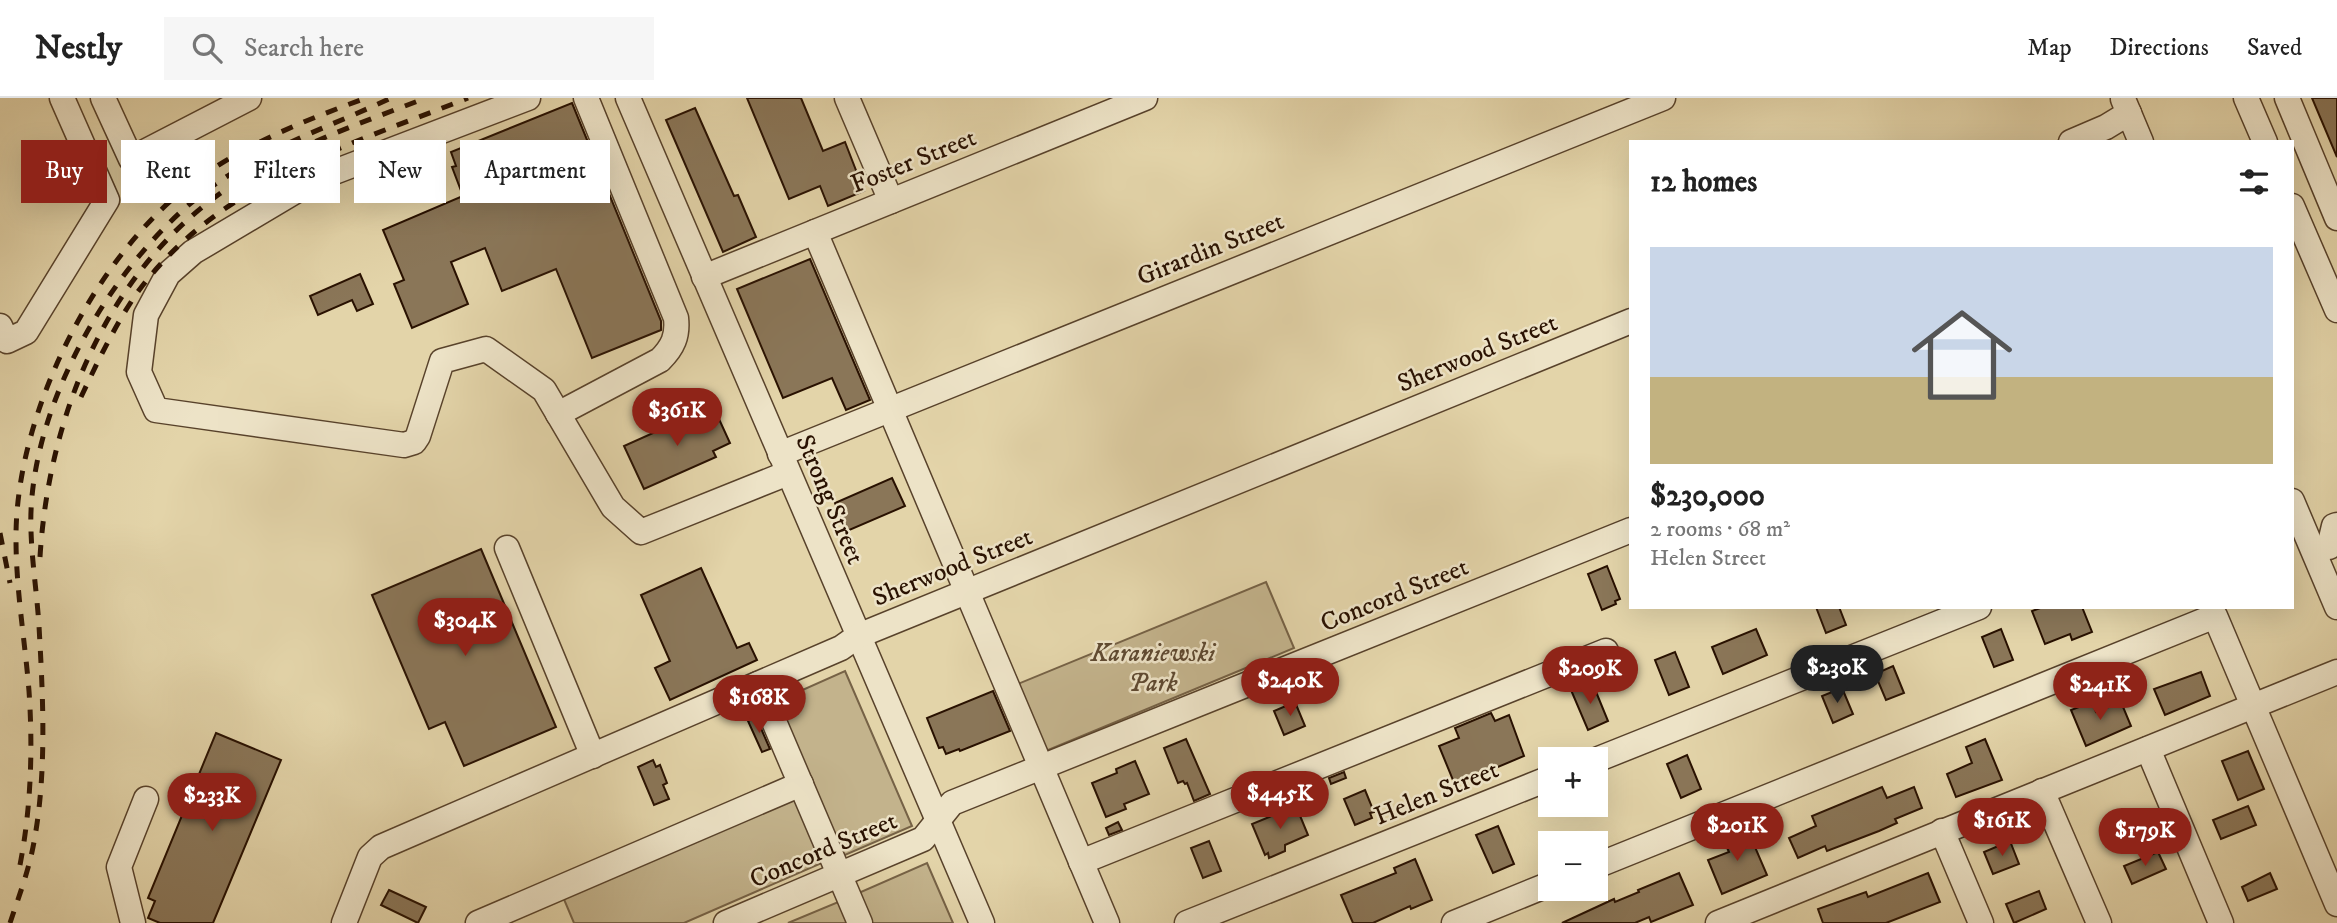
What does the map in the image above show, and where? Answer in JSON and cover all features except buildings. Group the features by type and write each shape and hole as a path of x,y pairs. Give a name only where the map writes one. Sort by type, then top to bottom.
{"street":[{"path":"0,326 7,341 26,332 107,200 62,98"},
{"path":"103,98 131,159 249,98"},
{"path":"528,98 316,179 193,252 168,274 146,315 139,372 156,410 404,445 414,442 418,436 442,361 486,349 544,390 558,414 660,360 669,351 678,333 676,317 586,98"},
{"name":"Strong Street","path":"628,98 982,923"},
{"path":"847,98 891,201"},
{"name":"Foster Street","path":"704,277 1145,98"},
{"name":"Girardin Street","path":"558,414 613,506 641,532 890,410 1663,98"},
{"path":"2246,98 2264,140"},
{"path":"2287,98 2337,218"},
{"path":"2076,140 2106,127 2125,105 2140,140"},
{"path":"2294,210 2331,277 2337,310"},
{"path":"815,232 1107,923"},
{"name":"Sherwood Street","path":"344,923 370,857 375,851 841,648 858,636 1629,322"},
{"path":"2294,503 2329,544 2337,607"},
{"name":"Concord Street","path":"726,923 923,839 952,803 1629,531"},
{"path":"507,548 593,756"},
{"path":"1608,755 1974,609"},
{"path":"1608,861 2215,616 2337,904"},
{"path":"1080,862 1606,650"},
{"path":"1718,923 2337,672"},
{"path":"758,684 860,923"},
{"path":"2148,748 2221,923"},
{"name":"Helen Street","path":"1187,923 1538,783"},
{"path":"478,923 800,784"},
{"path":"2042,791 2099,923"},
{"path":"133,923 120,867 146,799"},
{"path":"1942,831 1981,923"},
{"path":"1454,923 1538,889"}],"green space":[{"name":"Karaniewski Park","path":"1266,582 1294,648 1041,753 1013,686"},
{"path":"845,671 912,826 838,858 771,704"},
{"path":"796,796 824,862 684,923 574,923 563,897"},
{"path":"927,863 953,923 866,923 854,895"},
{"path":"843,900 852,923 788,923"}],"railway":[{"path":"20,865 29,800 31,735 16,558 19,491 29,441 46,390 68,341 94,294 125,250 159,212 195,181 256,144 366,98"},
{"path":"10,923 27,873 41,789 43,707 31,531 34,483 44,434 62,384 85,335 114,289 147,247 182,210 240,168 304,136 391,98"},
{"path":"40,557 46,502 57,448 73,396 94,345 121,298 154,254 192,215 259,169 330,136 426,98"},
{"path":"81,397 114,330 137,293 169,255 205,223 287,172 376,133 468,98"},
{"path":"0,533 10,583"}]}
